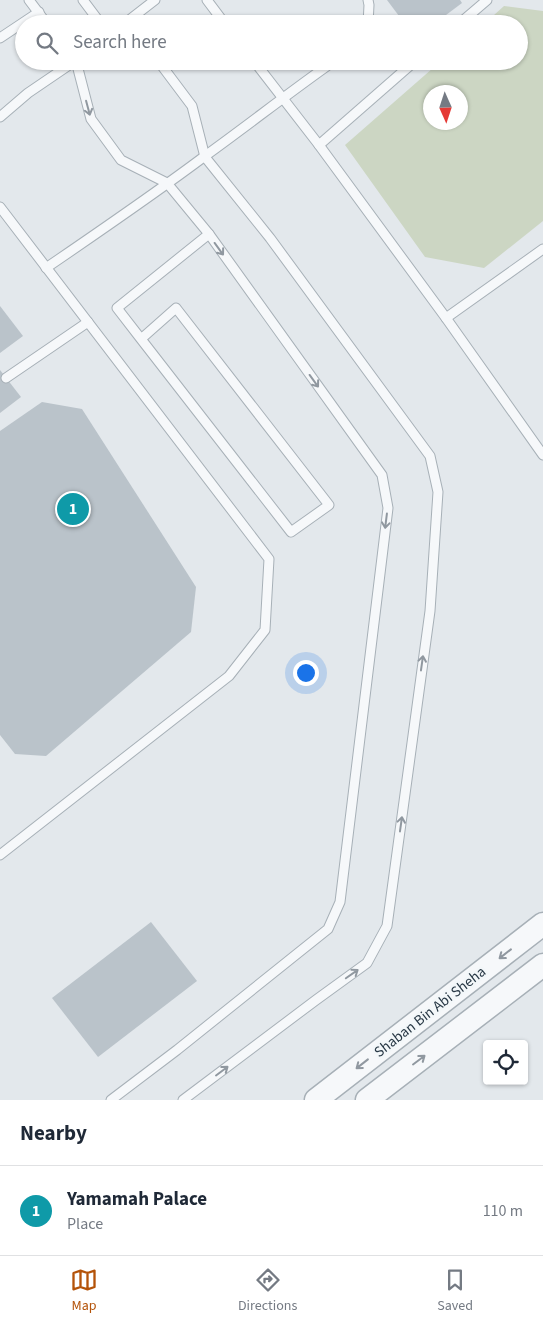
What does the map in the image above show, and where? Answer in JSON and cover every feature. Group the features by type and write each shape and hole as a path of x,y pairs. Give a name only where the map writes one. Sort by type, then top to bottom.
{"street":[{"name":"Shaban Bin Abi Sheha","path":"316,1100 543,924"},
{"name":"Shaban Bin Abi Sheha","path":"367,1100 543,965"}],"lane":[{"path":"29,0 41,15"},
{"path":"83,0 95,15"},
{"path":"136,15 155,0"},
{"path":"207,0 218,15"},
{"path":"368,0 370,5 369,15"},
{"path":"469,15 486,0"},
{"path":"34,15 39,12"},
{"path":"0,38 15,28"},
{"path":"0,117 28,93 62,70"},
{"path":"77,70 91,119 121,160 167,183 209,234 382,475 388,508 340,902 328,929 177,1050 111,1100"},
{"path":"165,70 192,106 205,157 270,238 430,456 438,492 430,610 387,926 367,964 183,1100"},
{"path":"261,70 319,145 446,318 543,455"},
{"path":"46,268 205,157 321,70"},
{"path":"319,145 405,70"},
{"path":"0,207 269,559 266,630 229,676 0,855"},
{"path":"141,339 176,308 329,505 291,532 141,339 117,308 209,234"},
{"path":"446,318 543,249"},
{"path":"6,378 88,322"}],"green space":[{"path":"504,6 543,11 543,221 484,268 425,257 345,145 431,70 528,70 528,15 494,15"}],"building":[{"path":"387,0 460,0 462,3 446,15 398,15"},
{"path":"0,306 23,336 0,353"},
{"path":"0,370 21,397 0,413"},
{"path":"42,402 82,409 196,587 191,632 46,756 15,754 0,735 0,431"},
{"path":"151,922 197,981 98,1057 52,998"}],"place":[{"name":"Yamamah Palace","path":"73,509"}]}
